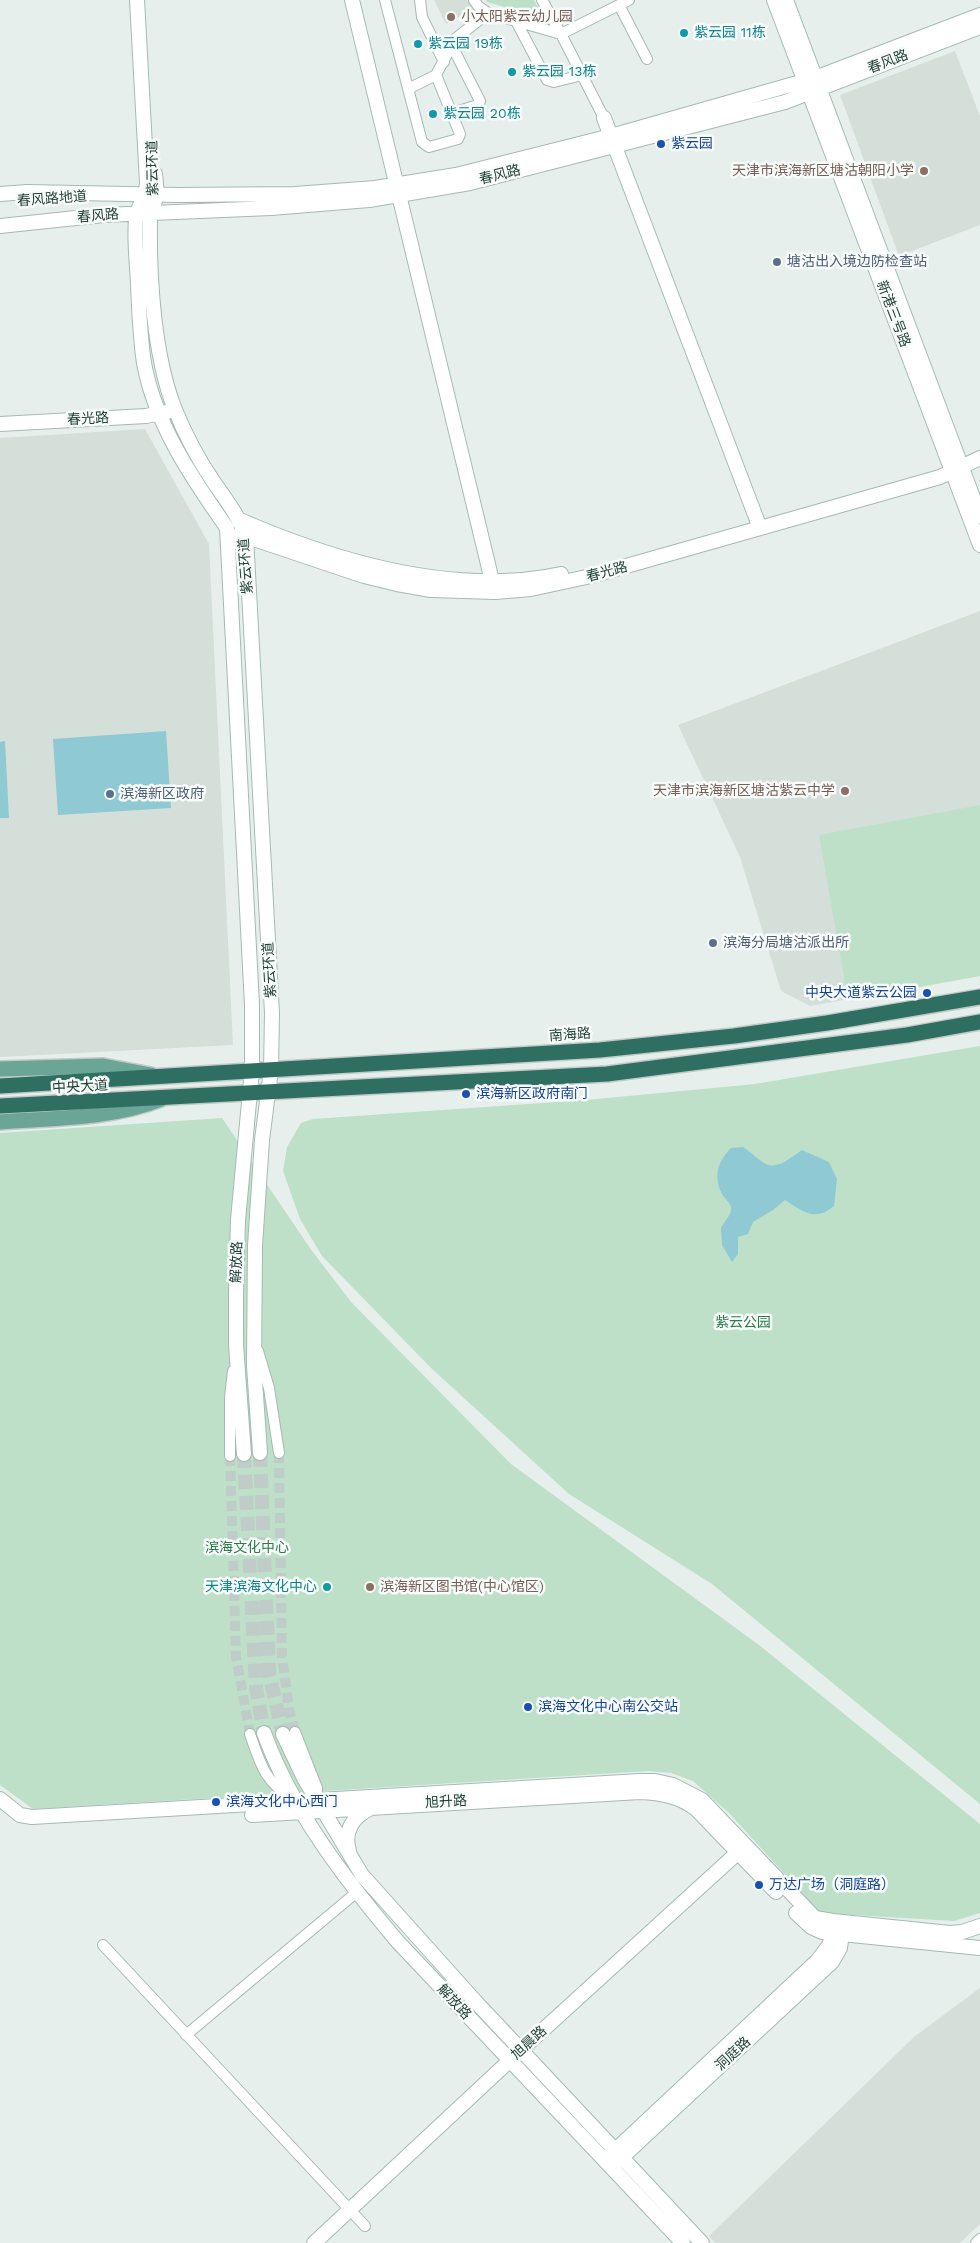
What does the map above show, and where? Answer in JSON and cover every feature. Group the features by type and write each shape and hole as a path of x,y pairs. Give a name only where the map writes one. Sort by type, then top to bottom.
{"highway":[{"name":"南海路","path":"160,1077 600,1050 827,1023 980,997"},
{"path":"161,1099 607,1074 907,1035 980,1022"},
{"name":"中央大道","path":"0,1086 160,1077"},
{"name":"中央大道","path":"0,1106 161,1099"}],"main road":[{"path":"0,1069 104,1066 124,1068 160,1077"},
{"path":"0,1122 120,1111 145,1106 161,1099"}],"street":[{"name":"紫云环道","path":"136,0 151,169"},
{"name":"紫云环道","path":"144,0 151,195 136,233 144,363 158,409 189,472 227,528 246,870 252,1070"},
{"path":"352,0 403,188 498,586"},
{"path":"360,0 396,164 408,177 423,186"},
{"path":"385,0 422,142 429,147 458,139 460,134 436,75"},
{"path":"420,0 422,17 444,62"},
{"path":"474,0 478,6 488,13 561,34 629,0"},
{"path":"542,0 604,118 614,141 759,525"},
{"name":"新港三号路","path":"774,0 802,59 825,119 955,464 980,545"},
{"name":"新港三号路","path":"786,0 802,59"},
{"path":"619,5 647,59"},
{"path":"408,89 436,75 455,39 488,13"},
{"name":"春风路","path":"0,194 27,192 177,196 294,194 423,186 479,170 785,102 812,86 980,15"},
{"path":"516,21 547,80 554,82 582,75"},
{"name":"春风路","path":"838,75 980,27"},
{"path":"452,46 480,101 478,105 452,113"},
{"path":"802,59 819,69 838,75"},
{"name":"春风路","path":"614,141 779,89 812,86"},
{"path":"785,102 804,102 825,119"},
{"path":"119,195 131,192 138,187 151,169 163,188 177,196"},
{"name":"春风路","path":"0,226 144,212 312,206 403,188"},
{"name":"春风路地道","path":"0,202 103,195"},
{"name":"紫云环道","path":"144,212 151,244 157,335 173,405 212,480 240,520 246,537 270,973 270,1093"},
{"name":"春风路地道","path":"0,218 104,215"},
{"name":"春光路","path":"0,424 158,409 173,405"},
{"name":"春光路","path":"0,415 146,407 158,409"},
{"name":"春光路","path":"240,520 272,533 394,571 428,578 531,589 591,576 759,525 940,477 955,464 980,450"},
{"name":"春光路","path":"955,464 980,458"},
{"name":"新港三号路","path":"955,464 980,516"},
{"name":"春光路","path":"227,528 246,537 364,576 397,584 439,591 498,586"},
{"name":"解放路","path":"244,1454 236,1345 238,1220 252,1070"},
{"name":"解放路","path":"260,1453 255,1386 257,1193 262,1140 270,1093"},
{"path":"255,1341 268,1388 279,1453"},
{"path":"230,1456 230,1397 236,1345"},
{"name":"解放路","path":"257,1733 332,1860 398,1942 682,2243"},
{"name":"解放路","path":"289,1733 296,1763 319,1805 362,1875 389,1907 521,2050 702,2243"},
{"name":"旭升路","path":"0,1809 16,1823 30,1826 655,1781 674,1785 702,1800 742,1849"},
{"name":"旭升路","path":"319,1805 376,1806 640,1792 672,1796 696,1809 742,1849 812,1916 838,1928"},
{"name":"旭升路","path":"0,1799 20,1815 32,1817 299,1807"},
{"path":"353,1861 347,1844 348,1829 358,1815 376,1806"},
{"name":"旭晨路","path":"314,2243 509,2061 742,1849"},
{"path":"186,2035 357,1892"},
{"path":"838,1928 950,1933 962,1932 980,1926"},
{"path":"838,1928 980,1948"},
{"name":"洞庭路","path":"608,2163 832,1962 840,1948 838,1928"},
{"path":"102,1945 365,2226"},
{"path":"976,2243 980,2239"}],"shaded area":[{"name":"小太阳紫云幼儿园","path":"434,0 469,0 474,9 446,24"},
{"name":"天津市滨海新区塘沽朝阳小学","path":"955,51 980,116 980,225 899,256 840,95"},
{"name":"滨海新区政府","path":"145,429 209,544 233,1045 0,1057 0,438"},
{"name":"天津市滨海新区塘沽紫云中学","path":"980,611 980,976 810,1006 781,991 740,857 678,725"},
{"path":"980,1988 980,2224 960,2243 715,2243 709,2236 914,2037"}],"green space":[{"path":"486,0 534,0 544,18 487,2"},
{"path":"980,805 980,976 848,1000 819,835"},
{"name":"紫云公园","path":"980,1046 980,1804 712,1584 569,1494 431,1368 322,1256 300,1219 283,1171 287,1147 301,1123 313,1119 586,1100 755,1084"},
{"name":"滨海文化中心","path":"222,1118 312,1251 352,1303 511,1464 759,1645 980,1824 980,1913 954,1921 820,1913 729,1813 693,1781 671,1773 649,1771 33,1809 0,1785 0,1133"}],"water":[{"path":"166,731 171,808 58,815 53,739"},
{"path":"5,741 9,818 0,818 0,742"},
{"path":"743,1147 766,1164 771,1165 785,1162 802,1150 829,1162 837,1179 834,1206 821,1214 809,1214 785,1200 753,1222 748,1234 738,1237 738,1254 732,1262 722,1245 721,1228 729,1215 731,1207 722,1194 717,1175 723,1158 731,1148"}],"tunnel":[{"path":"260,1453 269,1673 283,1734"},
{"path":"279,1453 282,1656 289,1709 295,1732"},
{"path":"244,1454 256,1687 264,1733"},
{"path":"230,1456 236,1656 250,1734"}],"place":[{"name":"小太阳紫云幼儿园","path":"451,17"},
{"name":"紫云园 11栋","path":"684,33"},
{"name":"紫云园 19栋","path":"418,44"},
{"name":"紫云园 13栋","path":"512,72"},
{"name":"紫云园 20栋","path":"433,114"},
{"name":"紫云园","path":"661,144"},
{"name":"天津市滨海新区塘沽朝阳小学","path":"924,171"},
{"name":"塘沽出入境边防检查站","path":"777,262"},
{"name":"天津市滨海新区塘沽紫云中学","path":"845,791"},
{"name":"滨海新区政府","path":"110,794"},
{"name":"滨海分局塘沽派出所","path":"713,943"},
{"name":"中央大道紫云公园","path":"927,993"},
{"name":"滨海新区政府南门","path":"466,1094"},
{"name":"天津滨海文化中心","path":"327,1587"},
{"name":"滨海新区图书馆(中心馆区)","path":"370,1587"},
{"name":"滨海文化中心南公交站","path":"528,1707"},
{"name":"滨海文化中心西门","path":"216,1802"},
{"name":"万达广场（洞庭路）","path":"759,1885"}]}
